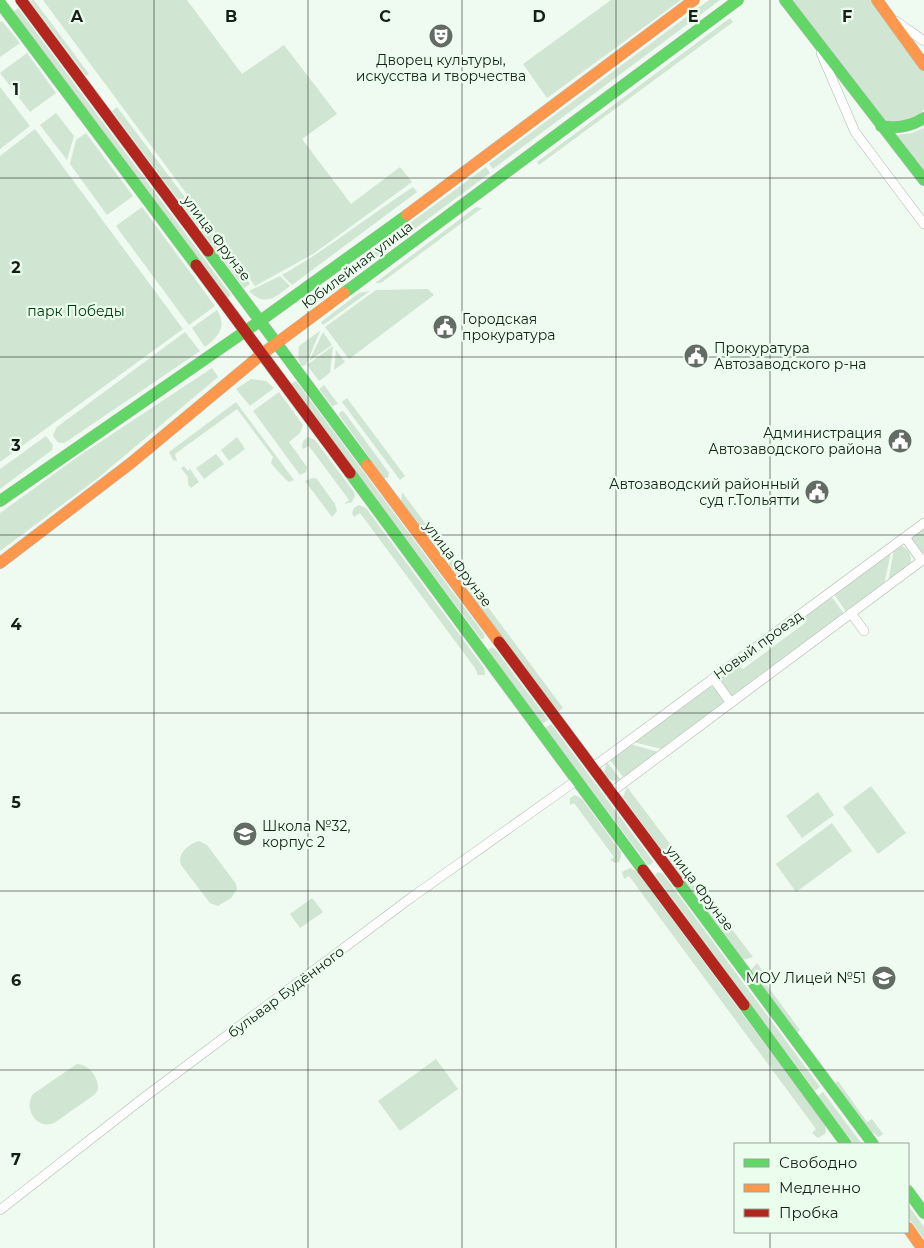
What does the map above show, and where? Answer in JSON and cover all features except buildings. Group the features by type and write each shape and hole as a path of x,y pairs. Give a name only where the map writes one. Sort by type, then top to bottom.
{"main road":[{"name":"улица Фрунзе","path":"21,0 872,1143"},
{"name":"Юбилейная улица","path":"0,501 64,455 260,322 694,0"},
{"name":"Юбилейная улица","path":"0,563 131,462 276,343 738,0"},
{"path":"786,0 924,180"},
{"path":"877,0 924,65"},
{"path":"0,3 845,1143"},
{"path":"881,126 893,129 903,128 913,125 924,118"},
{"path":"480,649 495,638"},
{"path":"646,872 661,861"},
{"path":"909,1193 924,1213"},
{"path":"909,1229 922,1248"}],"street":[{"path":"887,13 924,41"},
{"path":"815,39 855,132 924,224"},
{"name":"Новый проезд","path":"592,768 924,523"},
{"path":"610,793 923,560 905,537"},
{"path":"851,614 864,631"},
{"path":"713,678 731,703"},
{"name":"бульвар Будённого","path":"0,1210 146,1096 405,903 577,780"}],"green space":[{"path":"34,0 89,74 86,76 30,1"},
{"path":"43,0 187,0 242,74 284,45 337,114 302,139 351,204 400,167 412,182 313,254 255,286"},
{"path":"611,0 681,0 547,98 523,64"},
{"path":"709,0 720,0 493,169 489,164"},
{"path":"791,0 870,0 924,72 924,109 922,112 904,123 882,120"},
{"path":"18,8 231,295 226,299 13,12"},
{"path":"730,18 733,22 539,165 537,162"},
{"path":"2,21 20,43 0,57 0,22"},
{"path":"27,53 56,93 30,112 0,73"},
{"path":"0,87 30,126 0,149"},
{"path":"117,107 250,284 244,288 112,111"},
{"path":"56,113 74,136 67,160 40,125"},
{"path":"924,128 924,171 897,135 912,133"},
{"name":"парк Победы","path":"35,129 183,329 0,462 0,156"},
{"path":"86,133 133,196 107,215 70,164 76,140"},
{"path":"486,167 490,173 312,305 307,299"},
{"path":"413,187 417,192 292,285 282,275 332,243"},
{"path":"142,207 215,306 189,325 116,226"},
{"path":"476,207 482,208 381,283 375,283"},
{"path":"280,276 290,286 270,299 260,299 249,291"},
{"path":"428,289 434,295 349,359 325,327 376,290"},
{"path":"370,291 323,325 321,322 359,293"},
{"path":"217,310 221,321 220,331 205,347 192,328"},
{"path":"320,331 306,365 301,366 298,358 299,346"},
{"path":"185,332 200,351 66,442 60,443 57,441 53,435 57,427"},
{"path":"323,332 332,345 309,361"},
{"path":"333,346 330,373 319,381 307,365"},
{"path":"336,350 345,362 334,370"},
{"path":"212,368 218,377 98,478 0,551 0,513 79,456"},
{"path":"251,379 266,381 274,388 250,406 236,389"},
{"path":"296,381 484,634 484,639 481,639 290,384"},
{"path":"324,385 338,404 332,406 319,389"},
{"path":"279,392 303,425 300,433 289,442 307,467 306,472 300,475 253,411"},
{"path":"347,398 405,476 400,480 342,402"},
{"path":"236,402 294,480 289,482 271,463 273,457 237,409 175,454 177,461 173,460 169,452"},
{"path":"342,411 389,473 388,478 384,478 339,415"},
{"path":"46,436 53,445 52,450 0,489 0,469"},
{"path":"237,437 245,449 229,461 221,450"},
{"path":"308,437 315,440 354,492 355,496 352,502 344,504 349,500 309,446 303,449 303,441"},
{"path":"216,454 224,464 204,479 196,468"},
{"path":"184,466 188,471 190,469 199,482 191,488 188,484 188,477 181,468"},
{"path":"313,478 317,479 335,504 337,511 332,517 305,481"},
{"path":"402,492 448,554 443,555 401,502"},
{"path":"359,505 366,508 484,668 485,675 478,675 475,668 360,513 354,517 353,510"},
{"path":"924,526 924,553 922,553 910,539"},
{"path":"900,546 906,548 910,553 910,565 888,583 894,549"},
{"path":"891,552 884,585 847,613 834,594"},
{"path":"452,559 469,581 462,581 449,564"},
{"path":"473,587 563,708 558,712 471,596 470,591"},
{"path":"831,596 845,615 732,697 730,696 719,681 720,679 737,665 743,669 805,623 803,616"},
{"path":"492,647 548,720 542,724 488,650"},
{"path":"709,686 714,687 724,699 724,703 662,749 633,742"},
{"path":"551,724 653,863 648,865 545,728"},
{"path":"630,744 658,752 624,778 610,760"},
{"path":"607,762 621,780 615,781 607,776 604,771"},
{"path":"871,786 906,833 878,854 843,807"},
{"path":"627,787 676,852 674,859 696,889 703,890 706,894 695,896 623,797"},
{"path":"818,792 834,815 802,838 786,816"},
{"path":"575,795 582,799 621,852 619,862 615,863 610,860 614,857 574,803 570,805 570,798"},
{"path":"832,823 852,851 796,892 776,864"},
{"path":"199,841 207,845 236,884 237,889 231,898 218,906 210,903 181,865 182,853 191,844"},
{"path":"630,868 636,871 825,1125 825,1134 818,1138 812,1133 816,1129 629,876 624,879 622,872"},
{"path":"658,872 663,874 820,1087 815,1091 655,875"},
{"path":"312,898 323,912 300,928 290,914"},
{"path":"709,899 753,957 743,960 704,908"},
{"path":"757,963 764,973 763,980 800,1030 797,1033 751,970"},
{"path":"436,1059 458,1089 400,1131 378,1101"},
{"path":"77,1064 86,1067 93,1073 97,1081 98,1090 94,1095 54,1123 42,1124 37,1121 33,1117 30,1106 33,1094"},
{"path":"838,1081 867,1122 872,1119 883,1134 879,1137 868,1130 835,1083"},
{"path":"823,1092 861,1143 853,1143 818,1096"},
{"path":"909,1206 924,1227 924,1239 909,1218"}],"traffic: fast":[{"path":"344,293 738,0"},
{"path":"785,0 924,180"},
{"path":"0,3 196,265"},
{"path":"881,126 903,126 924,118"},
{"path":"0,501 260,321 407,215"},
{"path":"208,251 367,465"},
{"path":"350,473 643,870"},
{"path":"678,882 872,1143"},
{"path":"744,1005 845,1143"},
{"path":"909,1192 924,1213"}],"traffic: slow":[{"path":"407,215 694,0"},
{"path":"877,0 924,65"},
{"path":"0,563 131,463 262,354 344,293"},
{"path":"367,465 499,642"},
{"path":"909,1229 922,1248"}],"traffic: jam":[{"path":"21,0 208,251"},
{"path":"196,265 350,473"},
{"path":"499,642 678,882"},
{"path":"643,870 744,1005"}],"place":[{"name":"Дворец культуры, искусства и творчества","path":"441,36"},
{"name":"Городская прокуратура","path":"445,327"},
{"name":"Прокуратура Автозаводского р-на","path":"696,356"},
{"name":"Администрация Автозаводского района","path":"900,441"},
{"name":"Автозаводский районный суд г.Тольятти","path":"817,492"},
{"name":"Школа №32, корпус 2","path":"245,834"},
{"name":"МОУ Лицей №51","path":"884,978"}]}
